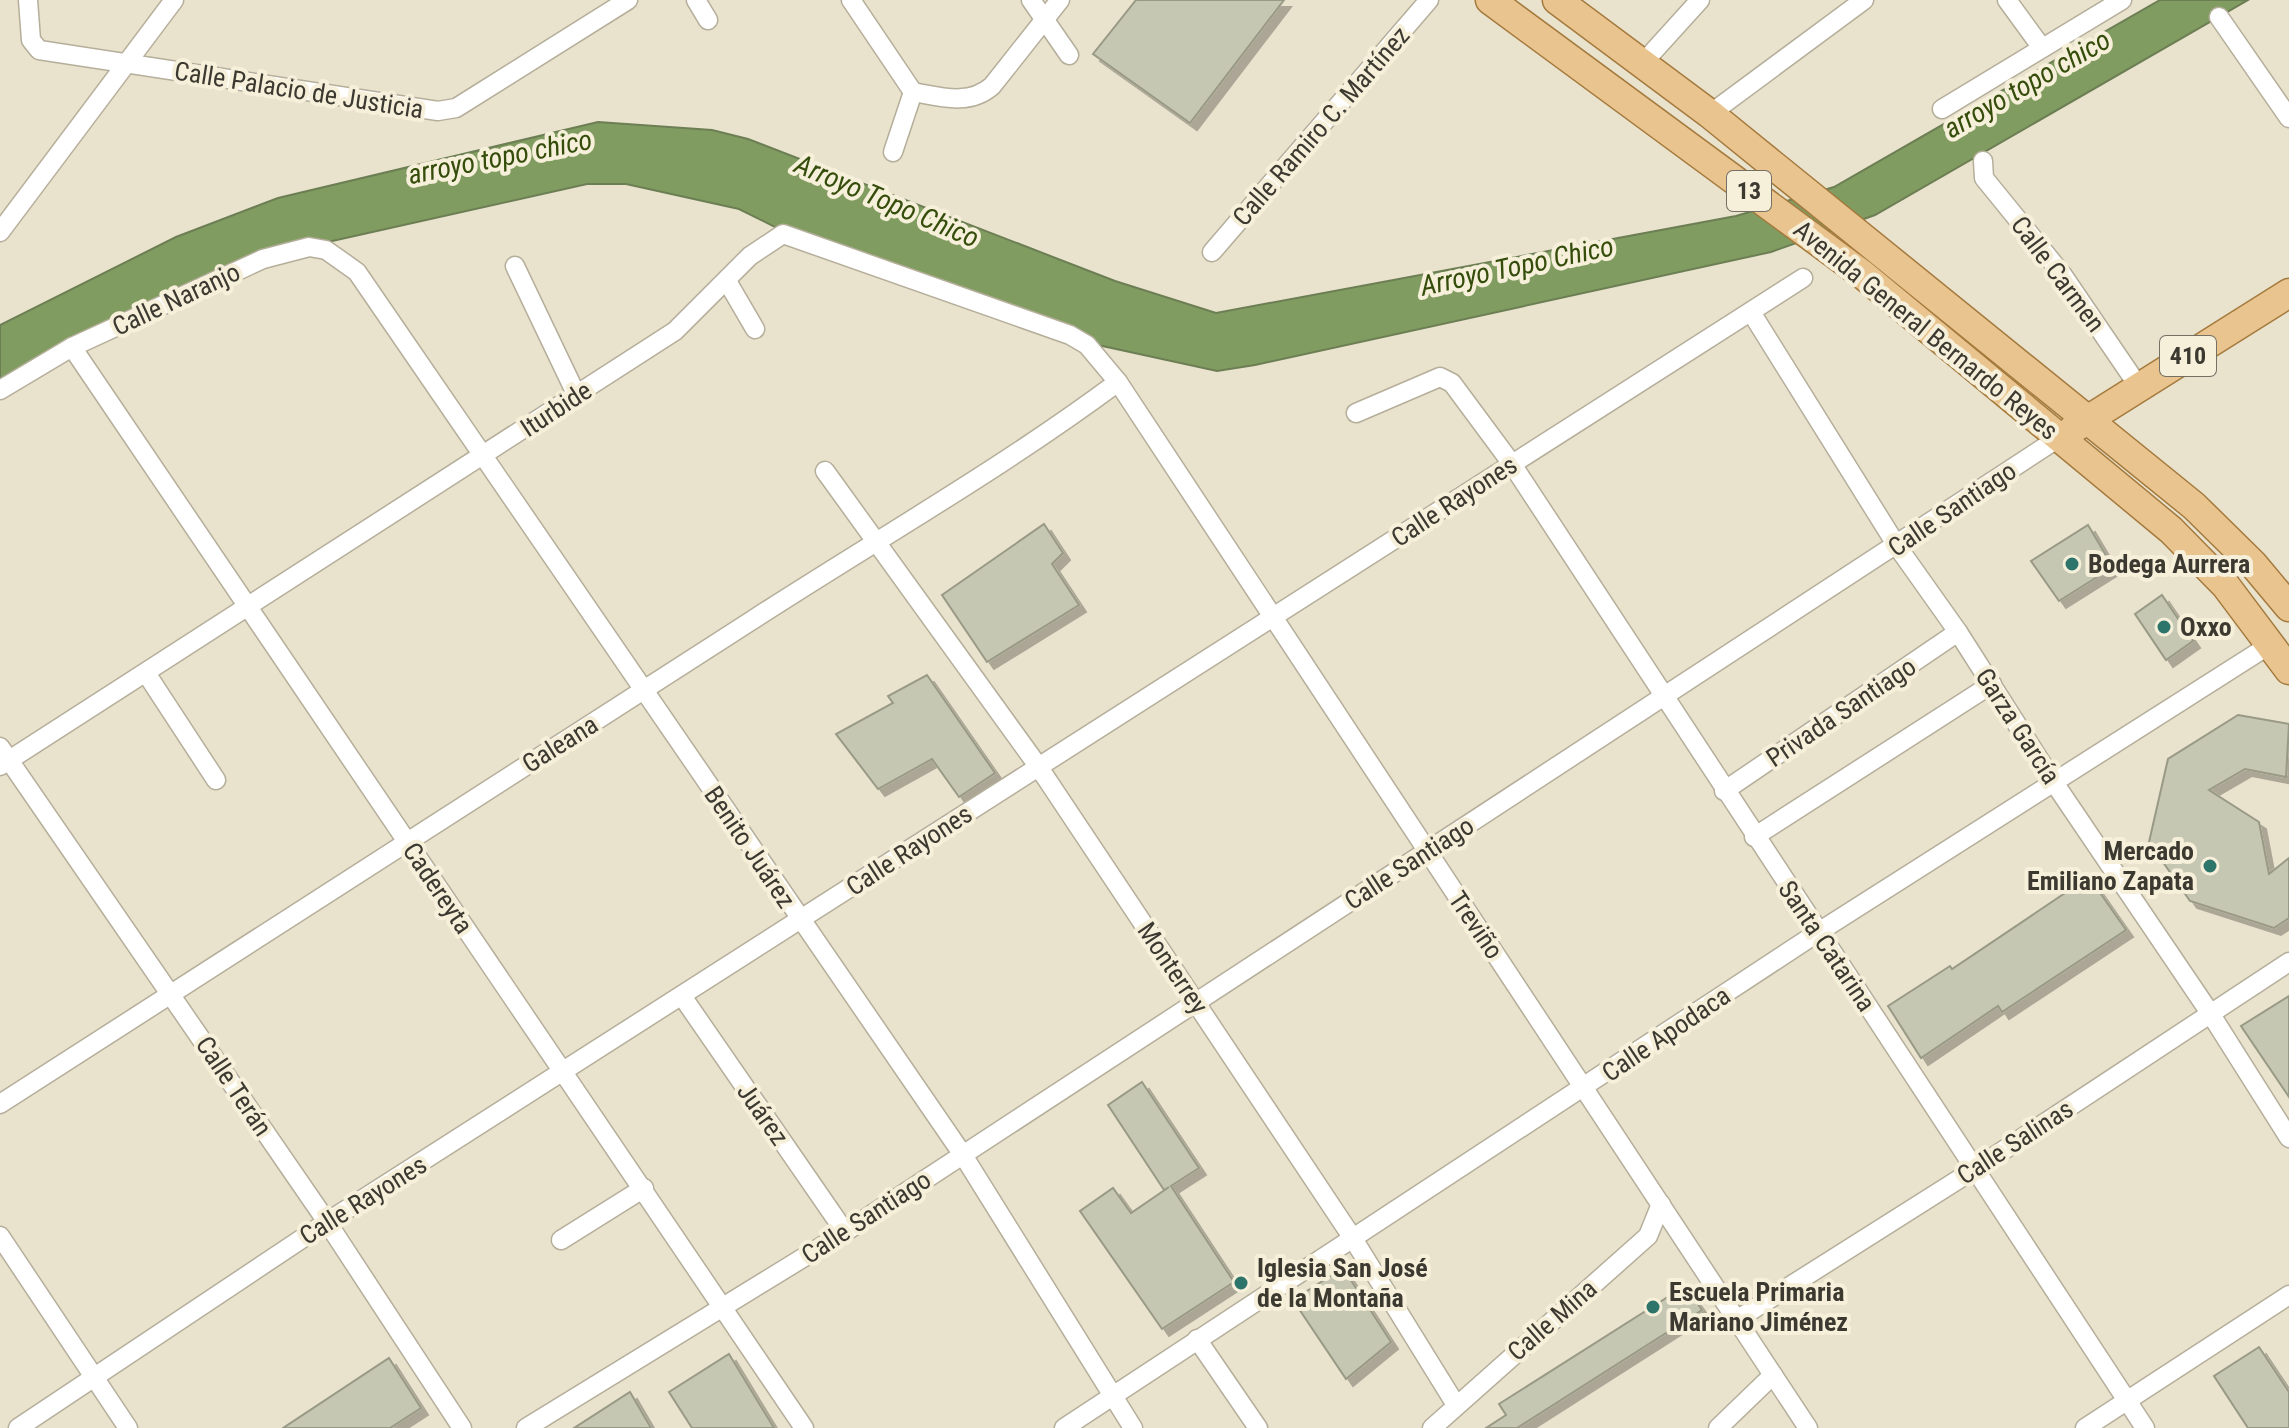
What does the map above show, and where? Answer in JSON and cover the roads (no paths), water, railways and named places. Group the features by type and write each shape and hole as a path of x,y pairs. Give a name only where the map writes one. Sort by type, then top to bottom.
{"main road":[{"name":"Avenida General Bernardo Reyes","path":"1490,0 1862,274 2060,437 2194,551 2280,638 2289,670"},
{"name":"Avenida General Bernardo Reyes","path":"1557,0 1710,114 2194,506 2253,564 2289,607"},
{"name":"Calle Santiago","path":"2060,437 2289,293"}],"street":[{"name":"Calle Palacio de Justicia","path":"28,0 31,40 36,48 447,111 628,0"},
{"path":"0,232 174,0"},
{"path":"696,0 708,20"},
{"path":"851,0 913,92 965,99 983,94 1060,0"},
{"path":"1031,0 1069,55"},
{"name":"Calle Ramiro C. Martínez","path":"1212,252 1429,0"},
{"path":"1642,64 1700,0"},
{"path":"1710,114 1864,0"},
{"path":"2007,0 2042,48"},
{"path":"1942,109 2122,0"},
{"path":"2219,17 2289,118"},
{"path":"893,152 913,92"},
{"name":"Calle Carmen","path":"1983,161 1984,178 2062,274 2139,387"},
{"name":"Iturbide","path":"3,758 146,673 675,331 750,256 783,234 1070,335 1087,345 1118,382"},
{"name":"Calle Naranjo","path":"0,390 72,347 263,259 292,250 326,250 357,272"},
{"path":"515,266 577,396"},
{"name":"Benito Juárez","path":"357,272 963,1155 1133,1428"},
{"name":"Calle Rayones","path":"18,1428 327,1222 564,1074 1038,766 1803,278"},
{"path":"727,281 755,329"},
{"name":"Garza García","path":"1751,312 1897,546 1958,632 2289,1138"},
{"name":"Cadereyta","path":"72,347 725,1307 804,1428"},
{"name":"Santa Catarina","path":"1356,413 1440,377 1452,383 1512,464 1817,933 2145,1428"},
{"name":"Galeana","path":"0,1104 406,840 877,540 982,478 1118,382"},
{"name":"Treviño","path":"1118,382 1808,1428"},
{"name":"Calle Santiago","path":"526,1428 845,1232 2060,437"},
{"name":"Monterrey","path":"825,471 1038,766 1352,1237 1456,1405"},
{"name":"Privada Santiago","path":"1724,791 1958,632"},
{"name":"Calle Apodaca","path":"1064,1428 1817,933 2280,638"},
{"path":"146,673 216,780"},
{"path":"1754,837 1992,684"},
{"name":"Calle Terán","path":"3,758 327,1222 462,1428"},
{"name":"Calle Salinas","path":"1738,1319 1975,1169 2289,962"},
{"name":"Juárez","path":"682,996 845,1232"},
{"path":"561,1240 644,1188"},
{"name":"Calle Mina","path":"1432,1428 1648,1236 1661,1204"},
{"path":"0,1236 7,1260 95,1377 128,1428"},
{"path":"2085,1428 2289,1295"},
{"path":"1197,1339 1258,1428"},
{"path":"1718,1428 1773,1375"}],"water":[{"path":"2160,0 2248,0 1875,215 1771,252 1255,365 1217,371 1084,342 797,238 739,209 626,184 587,184 292,250 0,386 0,325 176,237 278,198 598,122 712,130 748,139 1115,281 1216,313 1736,216 1834,187"}],"place":[{"name":"Bodega Aurrera","path":"2072,564"},
{"name":"Oxxo","path":"2164,627"},
{"name":"Mercado Emiliano Zapata","path":"2210,866"},
{"name":"Iglesia San José de la Montaña","path":"1241,1283"},
{"name":"Escuela Primaria Mariano Jiménez","path":"1653,1307"}],"water label":[{"name":"arroyo topo chico","path":"2027,84"},
{"name":"arroyo topo chico","path":"500,157"},
{"name":"Arroyo Topo Chico","path":"887,201"},
{"name":"Arroyo Topo Chico","path":"1517,266"}]}
